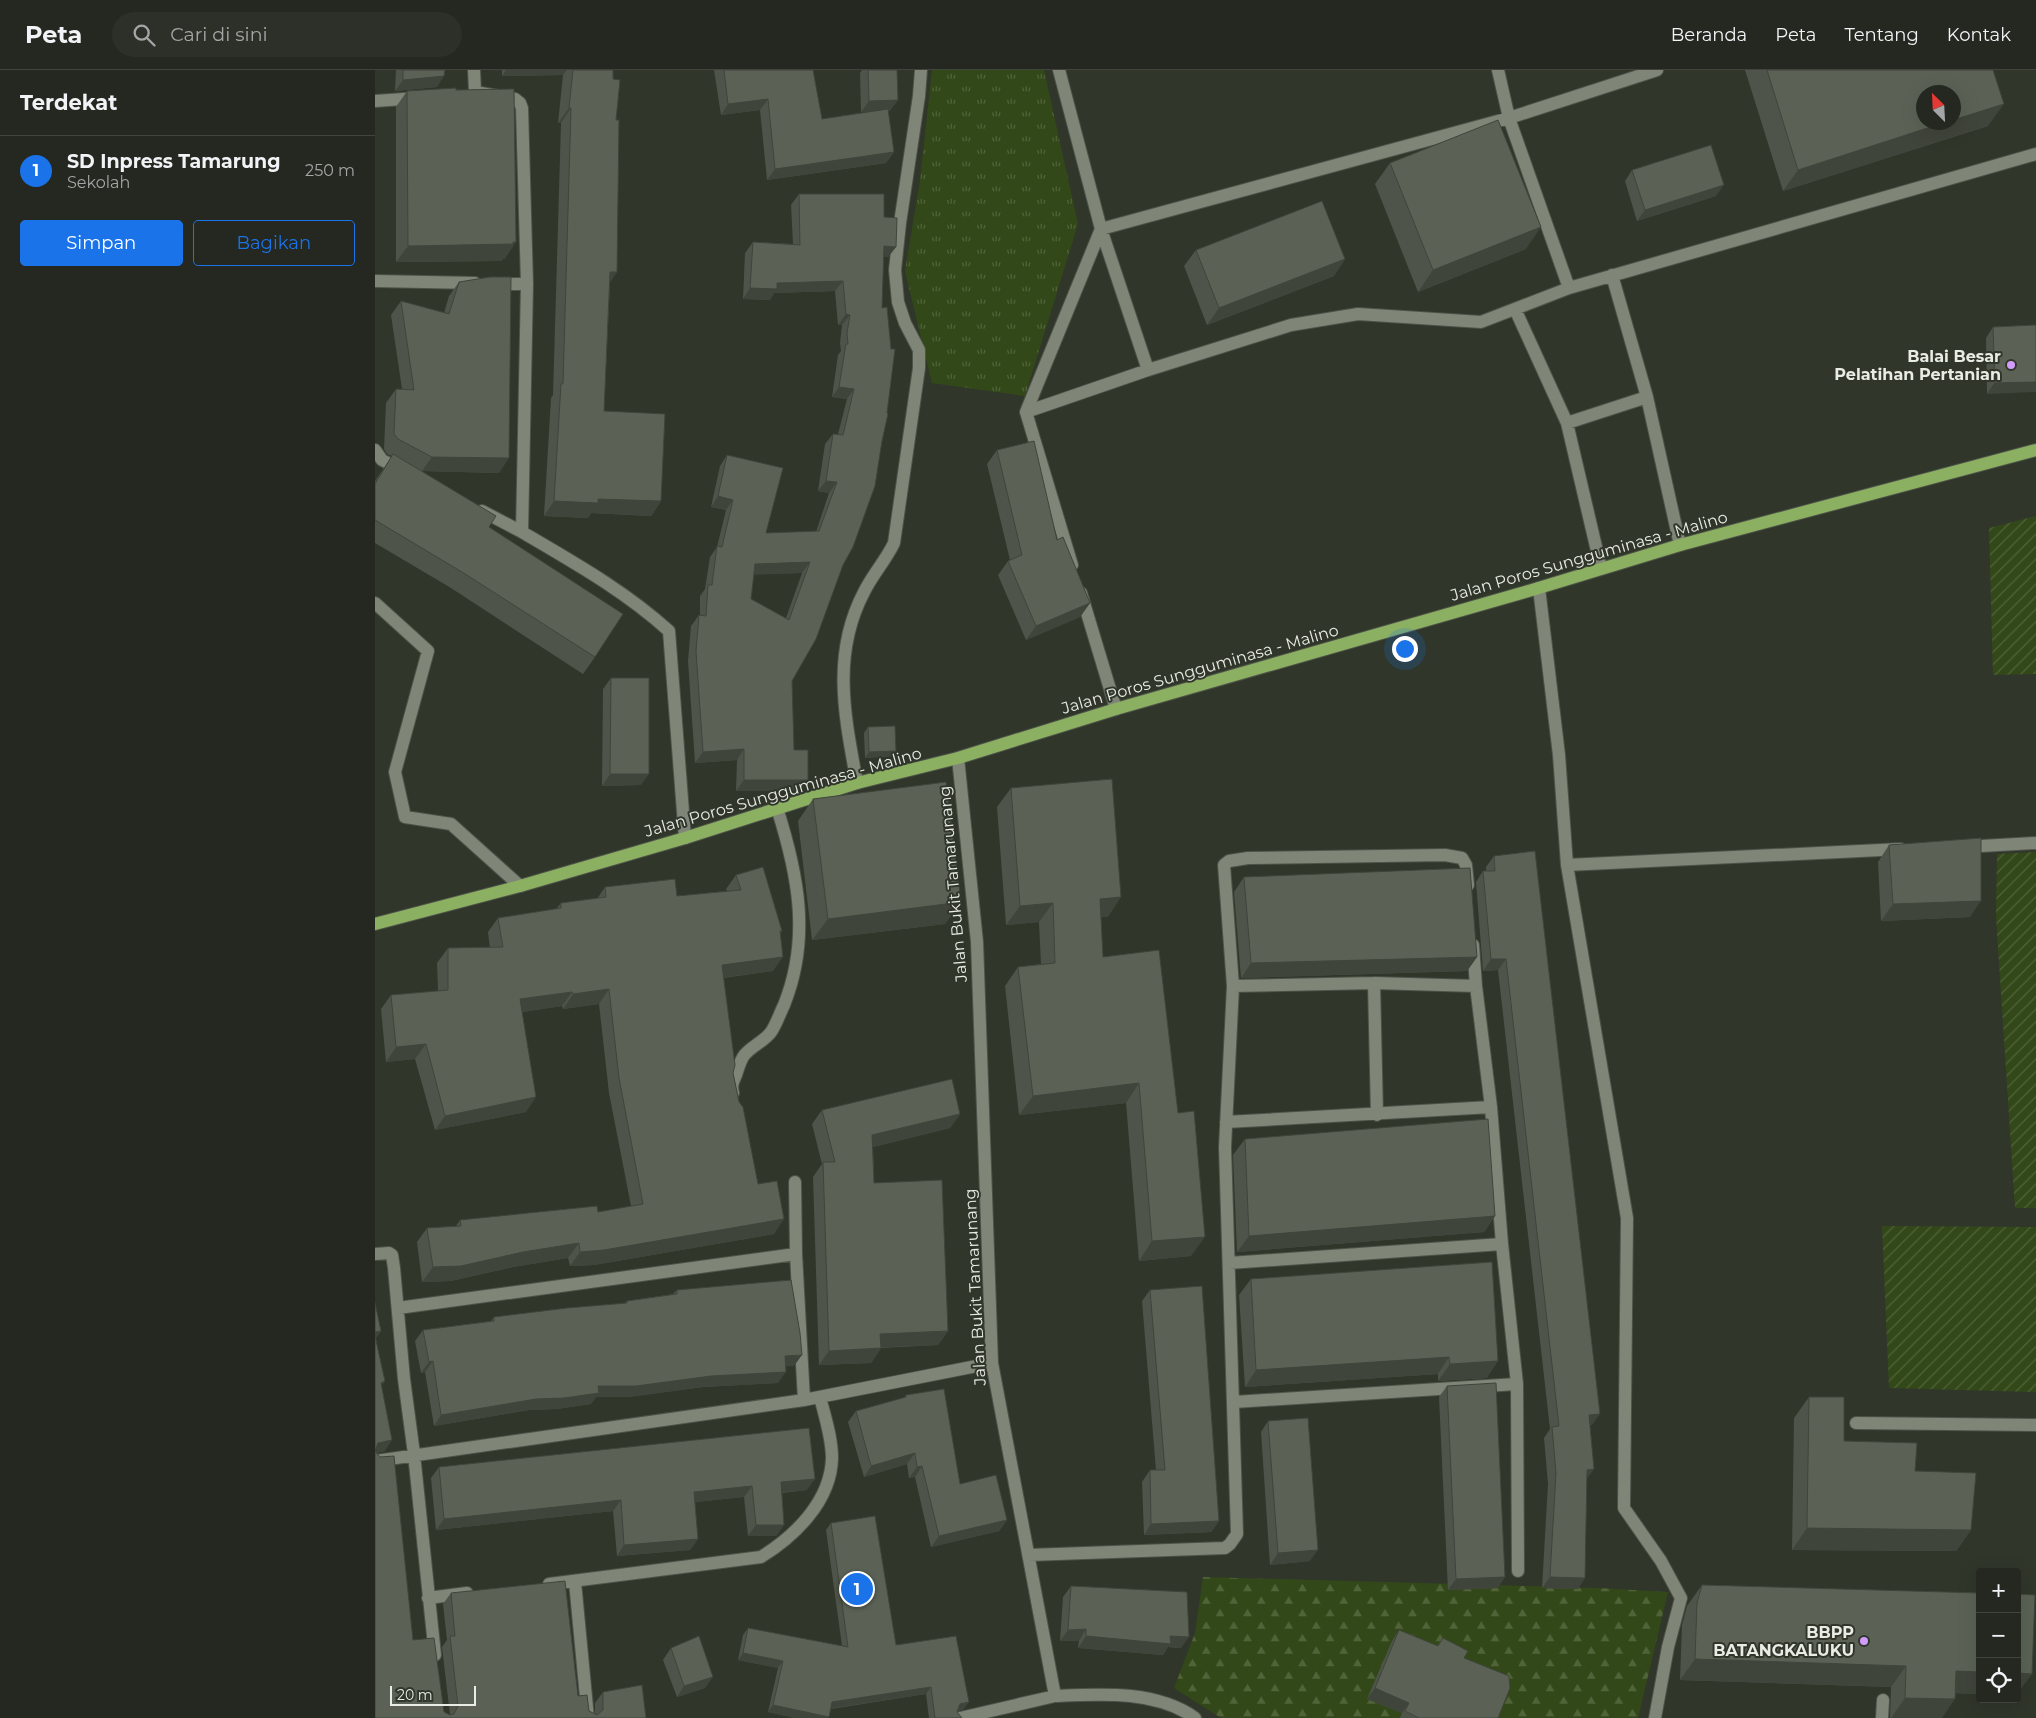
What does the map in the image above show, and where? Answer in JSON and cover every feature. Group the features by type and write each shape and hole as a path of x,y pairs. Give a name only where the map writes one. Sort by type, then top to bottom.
{"main road":[{"name":"Jalan Poros Sungguminasa - Malino","path":"375,924 520,886 685,838 857,783 958,758 1116,709 1539,588 1681,545 2036,450"}],"street":[{"path":"474,70 471,93 515,99 522,108 527,284 522,532"},
{"path":"857,783 845,712 843,680 846,642 864,591 887,558 894,543 919,368 919,350 897,302 895,270 921,70"},
{"path":"1059,70 1101,228 1148,370"},
{"path":"1498,70 1509,118 1569,288"},
{"path":"1101,228 1509,118 1657,70"},
{"path":"375,101 430,96"},
{"path":"1026,412 1148,370 1291,325 1358,314 1481,322 1569,288 2036,154"},
{"path":"1101,228 1026,412 1116,709"},
{"path":"1612,275 1647,397 1681,545"},
{"path":"375,281 527,284"},
{"path":"1515,309 1567,423 1601,568"},
{"path":"1567,423 1647,397"},
{"path":"375,450 382,460 417,478"},
{"path":"469,505 522,532 622,593 647,611 669,631 685,838"},
{"path":"1539,588 1559,755 1567,864 1627,1218 1624,1508 1685,1598 1668,1647 1655,1718"},
{"path":"375,602 428,651 395,772 405,818 451,824 520,886"},
{"name":"Jalan Bukit Tamarunang","path":"958,758 977,942 992,1363 1055,1696"},
{"path":"735,1105 731,1086 743,1056 771,1032 791,984 798,950 801,910 796,876 777,808"},
{"path":"1956,847 2036,843"},
{"path":"1567,864 1916,849"},
{"path":"1029,1555 1225,1548 1235,1539 1237,1527 1234,1402 1226,1213 1226,1122 1233,986 1224,865 1229,861 1248,858 1445,855 1462,858 1466,865 1469,902"},
{"path":"1471,930 1491,1107 1502,1244 1517,1384 1518,1571"},
{"path":"1233,986 1374,984 1476,986"},
{"path":"1374,984 1377,1115"},
{"path":"1226,1122 1377,1115 1491,1107"},
{"path":"795,1182 796,1254 804,1400"},
{"path":"1229,1263 1502,1244"},
{"path":"375,1254 387,1252 392,1255 437,1672"},
{"path":"398,1308 796,1254"},
{"path":"375,1461 804,1400 992,1363"},
{"path":"1234,1402 1517,1384"},
{"path":"536,1586 761,1557 775,1548 807,1519 830,1477 831,1445 820,1397"},
{"path":"1856,1423 2036,1425"},
{"path":"575,1582 588,1718"},
{"path":"428,1598 477,1592"},
{"path":"960,1718 1055,1696 1110,1693 1146,1698 1185,1711 1195,1718"},
{"path":"1882,1718 1883,1700"}],"green space":[{"path":"932,70 1044,70 1078,224 1025,396 932,383 905,271 920,181"},
{"path":"2036,516 2036,674 1993,675 1989,528"},
{"path":"2036,852 2036,1208 2015,1208 1996,916 1997,854"},
{"path":"1882,1226 2036,1227 2036,1392 1889,1388"},
{"path":"1203,1577 1598,1588 1668,1592 1638,1718 1221,1718 1174,1688 1195,1633"}],"building":[{"path":"403,70 445,70 444,76 403,80"},
{"path":"573,70 613,70 613,79 620,80 616,120 619,120 617,272 610,272 604,411 665,414 661,501 598,499 598,503 554,501 561,384 563,384 571,108 569,108"},
{"path":"724,70 813,70 822,119 888,109 894,152 775,169 768,99 728,104"},
{"path":"868,70 897,70 898,100 869,101"},
{"path":"1767,70 1993,70 2004,104 1961,117 1961,85 1916,85 1916,130 1921,130 1798,170"},
{"path":"456,88 456,90 514,89 516,242 513,242 513,244 408,246 407,91"},
{"path":"1498,120 1541,227 1433,270 1390,163"},
{"path":"1711,145 1724,185 1645,210 1632,170"},
{"path":"799,194 884,194 884,217 897,218 896,247 884,246 882,308 887,307 891,349 895,349 888,414 875,486 816,639 792,681 794,750 808,750 808,780 744,780 744,749 703,752 696,651 699,615 706,616 708,585 712,585 717,546 722,547 733,500 718,496 727,455 783,468 766,533 819,531 837,482 826,481 833,434 843,435 854,389 839,387 846,344 848,344 847,333 850,315 846,314 843,281 777,283 777,289 750,288 753,242 800,245","holes":["810,562 789,620 751,599 755,564"]},
{"path":"1322,201 1345,259 1219,308 1196,250"},
{"path":"490,277 511,277 509,458 432,457 398,439 394,434 396,389 414,390 401,301 449,314 459,282"},
{"name":"Balai Besar Pelatihan Pertanian","path":"2036,325 2036,382 1995,383 1993,327"},
{"path":"1034,441 1057,540 1063,537 1090,603 1036,626 1008,561 1022,555 997,450"},
{"path":"393,454 496,516 489,527 623,614 595,657 462,572 375,520 375,484"},
{"path":"611,678 649,678 649,774 610,774"},
{"path":"895,726 896,751 869,752 868,727"},
{"path":"1112,779 1121,897 1100,899 1103,957 1159,950 1178,1113 1194,1111 1205,1237 1152,1241 1139,1083 1033,1096 1018,967 1055,963 1053,903 1020,906 1011,788"},
{"path":"946,782 961,902 828,919 813,799"},
{"path":"1981,838 1981,901 1893,904 1889,845"},
{"path":"1535,851 1600,1414 1589,1415 1594,1469 1587,1470 1585,1578 1550,1577 1556,1473 1552,1427 1559,1426 1506,959 1491,959 1483,871 1495,871 1494,856"},
{"path":"763,867 782,931 780,931 783,957 722,965 735,1065 733,1073 739,1102 743,1107 758,1184 777,1181 784,1219 604,1250 580,1252 579,1243 523,1252 461,1266 433,1267 427,1228 461,1226 460,1220 597,1206 598,1212 643,1204 619,1078 609,989 520,999 536,1097 445,1116 426,1044 396,1047 391,995 448,990 448,948 503,947 498,918 561,908 561,903 606,897 605,887 675,879 677,896 741,890 736,875"},
{"path":"1470,868 1477,957 1251,963 1244,877"},
{"path":"952,1079 960,1114 872,1135 874,1183 942,1180 948,1331 880,1334 881,1348 829,1351 823,1162 835,1162 822,1110"},
{"path":"1488,1119 1495,1216 1249,1236 1245,1139"},
{"path":"1492,1262 1498,1361 1450,1364 1449,1357 1256,1370 1251,1279"},
{"path":"791,1280 802,1355 785,1356 786,1372 711,1376 636,1386 598,1386 599,1393 564,1398 536,1399 441,1415 433,1361 429,1362 423,1330 494,1321 494,1317 627,1303 627,1301 677,1294 677,1290"},
{"path":"1202,1286 1219,1521 1151,1524 1150,1470 1165,1470 1150,1290"},
{"path":"375,1303 381,1331 375,1332"},
{"path":"375,1336 385,1381 381,1383 392,1440 378,1443 375,1451"},
{"path":"1496,1383 1505,1577 1456,1579 1447,1386"},
{"path":"944,1389 960,1484 996,1475 1007,1520 939,1536 922,1466 917,1467 915,1453 871,1466 856,1411 906,1397 906,1395"},
{"path":"1809,1397 1844,1397 1844,1441 1917,1443 1915,1471 1976,1473 1971,1530 1807,1528"},
{"path":"1308,1418 1318,1550 1278,1553 1268,1421"},
{"path":"809,1428 815,1479 781,1482 784,1525 756,1525 752,1486 694,1492 698,1539 624,1545 621,1500 444,1519 439,1467"},
{"path":"375,1451 380,1457 394,1456 413,1640 434,1638 444,1712 450,1715 454,1714 458,1706 450,1636 455,1636 451,1593 565,1581 578,1696 587,1695 589,1711 597,1715 603,1710 603,1692 642,1685 646,1718 375,1718"},
{"path":"875,1516 896,1645 956,1636 969,1702 960,1704 957,1712 962,1718 935,1718 931,1687 832,1702 829,1717 773,1705 783,1661 743,1653 748,1628 848,1647 831,1523"},
{"path":"1702,1585 1976,1593 1976,1672 1956,1671 1955,1699 1905,1698 1906,1666 1695,1659 1697,1603"},
{"path":"1071,1586 1187,1592 1189,1637 1170,1636 1171,1644 1086,1636 1086,1629 1068,1630"},
{"path":"2021,1594 2035,1595 2032,1674 2021,1673"},
{"path":"1399,1630 1438,1646 1443,1638 1468,1651 1464,1658 1509,1676 1510,1688 1498,1718 1419,1718 1405,1711 1409,1703 1375,1688"},
{"path":"699,1636 713,1677 684,1686 671,1648"}],"place":[{"name":"Balai Besar Pelatihan Pertanian","path":"2011,365"},
{"name":"SD Inpress Tamarung","path":"857,1589"},
{"name":"BBPP BATANGKALUKU","path":"1864,1641"}]}
